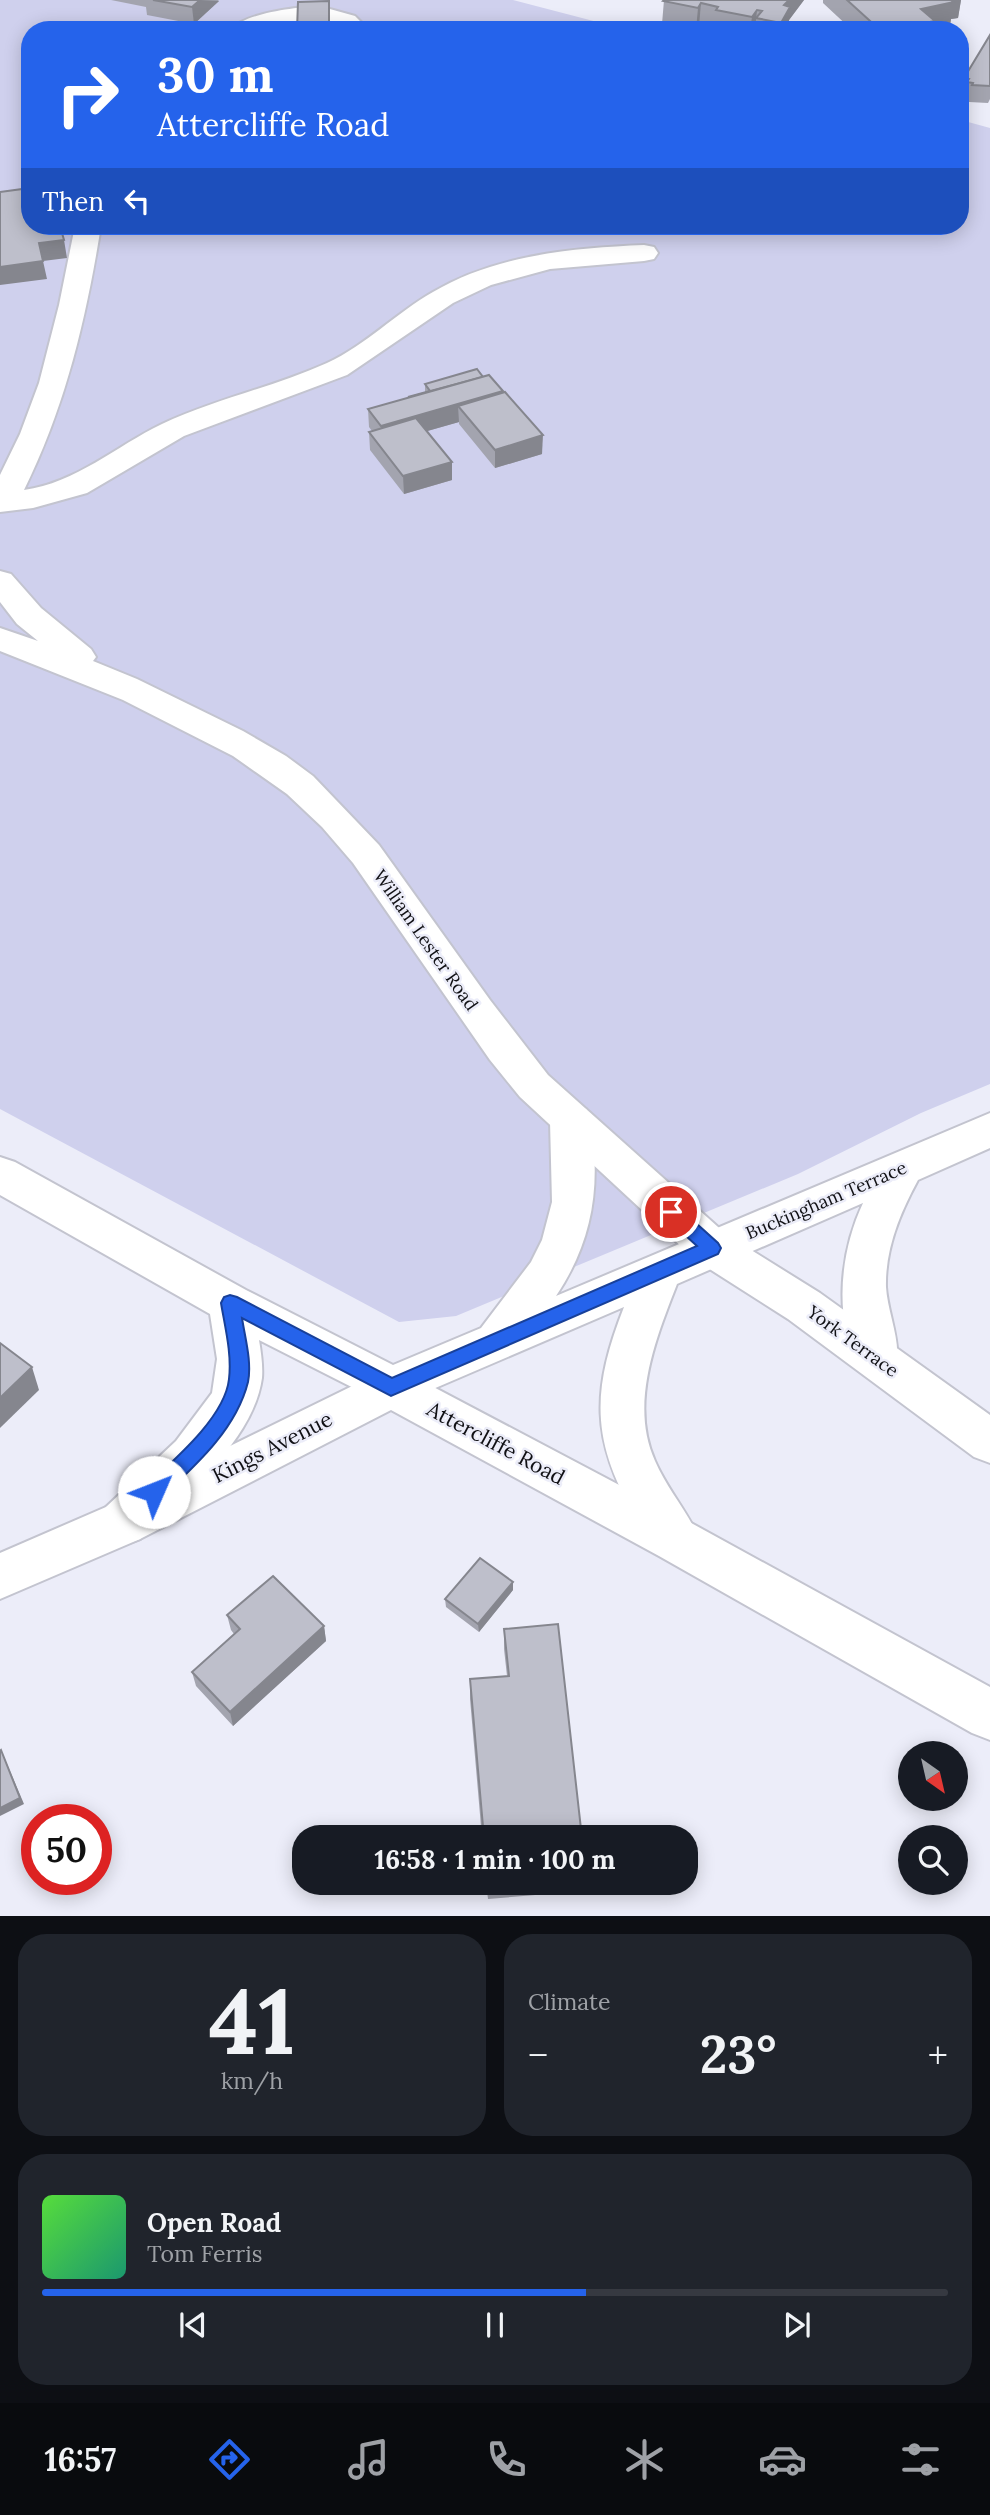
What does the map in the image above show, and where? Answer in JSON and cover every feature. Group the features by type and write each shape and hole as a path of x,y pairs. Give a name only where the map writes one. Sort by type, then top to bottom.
{"main road":[{"path":"269,21 292,13 317,10 337,13 350,21"},
{"path":"1,502 35,434 53,381 72,318 86,235"},
{"path":"1,502 45,496 76,486 173,430 337,369 359,358 459,289 492,276 526,265 560,259 644,253"},
{"name":"William Lester Road","path":"0,581 29,616 107,679"},
{"name":"William Lester Road","path":"0,639 107,679 244,746 275,765 301,786 334,818 380,872 508,1056 534,1086 712,1248"},
{"path":"493,1344 539,1290 565,1235 573,1204 571,1121"},
{"name":"Buckingham Terrace","path":"391,1387 990,1130"},
{"path":"875,1357 864,1283 867,1252 875,1224 903,1167"},
{"name":"Attercliffe Road","path":"0,1174 230,1303 676,1539 990,1716"},
{"name":"York Terrace","path":"712,1248 804,1306 990,1442"},
{"path":"660,1271 636,1332 622,1395 629,1454 676,1539"},
{"path":"123,1522 197,1451 228,1409 239,1381 239,1352 230,1303"},
{"name":"Kings Avenue","path":"0,1576 123,1522 391,1387"}],"shaded area":[{"path":"0,0 513,0 594,21 21,21 21,235 969,235 969,122 990,128 990,1084 921,1113 798,1174 456,1316 399,1322 0,1109"}],"building":[{"path":"153,0 200,0 192,7"},
{"path":"789,0 784,5 790,7 782,21 771,21 756,18 762,11 757,10 752,17 716,10 718,7 701,3 698,8 663,1"},
{"path":"847,0 954,2 921,9 935,21 870,21"},
{"path":"329,1 329,21 297,21 298,2"},
{"path":"990,35 990,86 972,85 973,83 969,82 969,70"},
{"path":"21,189 21,235 63,235 64,240 39,243 43,261 0,267 0,192"},
{"path":"477,369 483,377 408,397 430,391 425,384"},
{"path":"489,375 503,391 381,426 368,409"},
{"path":"505,392 543,435 495,450 458,406"},
{"path":"416,418 452,462 403,476 369,432"},
{"path":"0,1343 32,1367 0,1398"},
{"path":"480,1558 513,1582 478,1624 445,1599"},
{"path":"273,1576 324,1626 230,1712 192,1672 240,1629 227,1615"},
{"path":"558,1624 581,1825 483,1825 470,1679 509,1676 504,1629"},
{"path":"0,1751 20,1798 0,1808"}],"route":[{"path":"154,1492 197,1451 228,1409 239,1381 239,1352 230,1303 391,1387 712,1248 671,1212"}]}
